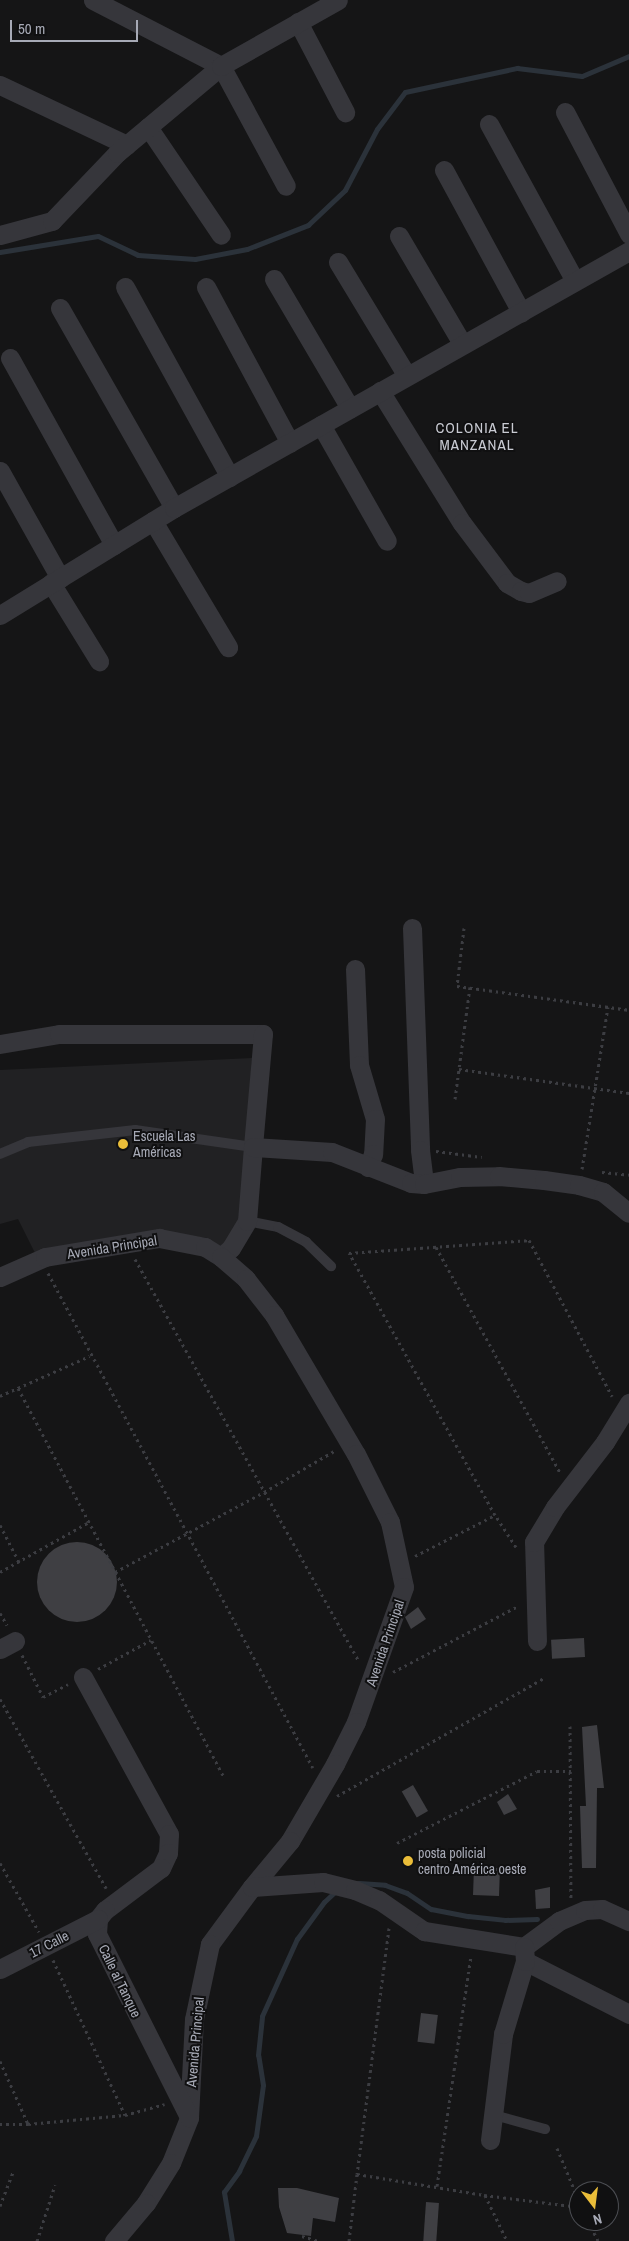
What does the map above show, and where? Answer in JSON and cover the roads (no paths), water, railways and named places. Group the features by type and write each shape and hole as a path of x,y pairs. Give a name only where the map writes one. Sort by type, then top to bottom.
{"street":[{"path":"93,0 221,66 286,186"},
{"path":"0,235 52,220 127,145 221,66 338,0"},
{"path":"298,22 345,112"},
{"path":"0,86 127,145"},
{"path":"565,112 629,234"},
{"path":"489,124 575,281"},
{"path":"148,127 221,235"},
{"path":"444,170 521,312"},
{"path":"399,236 463,345"},
{"path":"1,612 174,508 629,251"},
{"path":"338,262 407,376"},
{"path":"274,279 350,408"},
{"path":"125,287 230,477"},
{"path":"206,287 290,443"},
{"path":"60,308 174,508"},
{"path":"10,358 114,545"},
{"path":"380,392 462,523 507,583 521,591 530,593 557,581"},
{"path":"321,425 387,541"},
{"path":"0,471 55,581 99,661"},
{"path":"153,521 228,647"},
{"path":"412,928 420,1150 424,1184"},
{"path":"355,969 359,1065 375,1119 373,1154 368,1167"},
{"path":"0,1044 59,1034 263,1034 247,1222 231,1248 221,1258"},
{"path":"253,1147 332,1152 411,1183 424,1184 460,1177 499,1176 579,1185 603,1192 629,1213"},
{"name":"Avenida Principal","path":"0,1277 40,1259 159,1238 205,1247 221,1258 246,1280 274,1315 349,1442 390,1522 404,1587 371,1683 328,1792 252,1887 210,1944 194,2019 190,2118 171,2163 146,2203 114,2241"},
{"path":"537,1641 534,1542 568,1489 605,1442 626,1409"},
{"path":"83,1676 169,1834 168,1853 160,1868 105,1910 98,1920"},
{"path":"252,1887 323,1882 355,1890 391,1908 424,1931 474,1938 524,1954 629,2014"},
{"path":"490,2140 504,2034 524,1954 545,1930 571,1914 585,1910 602,1909 629,1921"},
{"name":"Calle al Tanque","path":"98,1920 97,1934 190,2118"},
{"name":"17 Calle","path":"0,1969 98,1920"}],"lane":[{"path":"0,1154 28,1142 135,1130 253,1147"},
{"path":"247,1222 278,1227 306,1242 331,1266"},
{"path":"494,2115 545,2129"}],"waterway":[{"path":"0,252 98,236 138,255 195,259 247,249 308,225 345,190 377,129 405,92 517,68 582,76 629,56"},
{"path":"359,1883 385,1885 407,1893 431,1909 505,1920 537,1919"},
{"path":"232,2241 224,2192 239,2171 256,2136 263,2085 258,2055 262,2016 297,1939 324,1902 338,1889"}],"place":[{"name":"Escuela Las Américas","path":"123,1144"},
{"name":"posta policial centro América oeste","path":"408,1861"}],"district":[{"name":"COLONIA EL MANZANAL","path":"477,436"}]}
